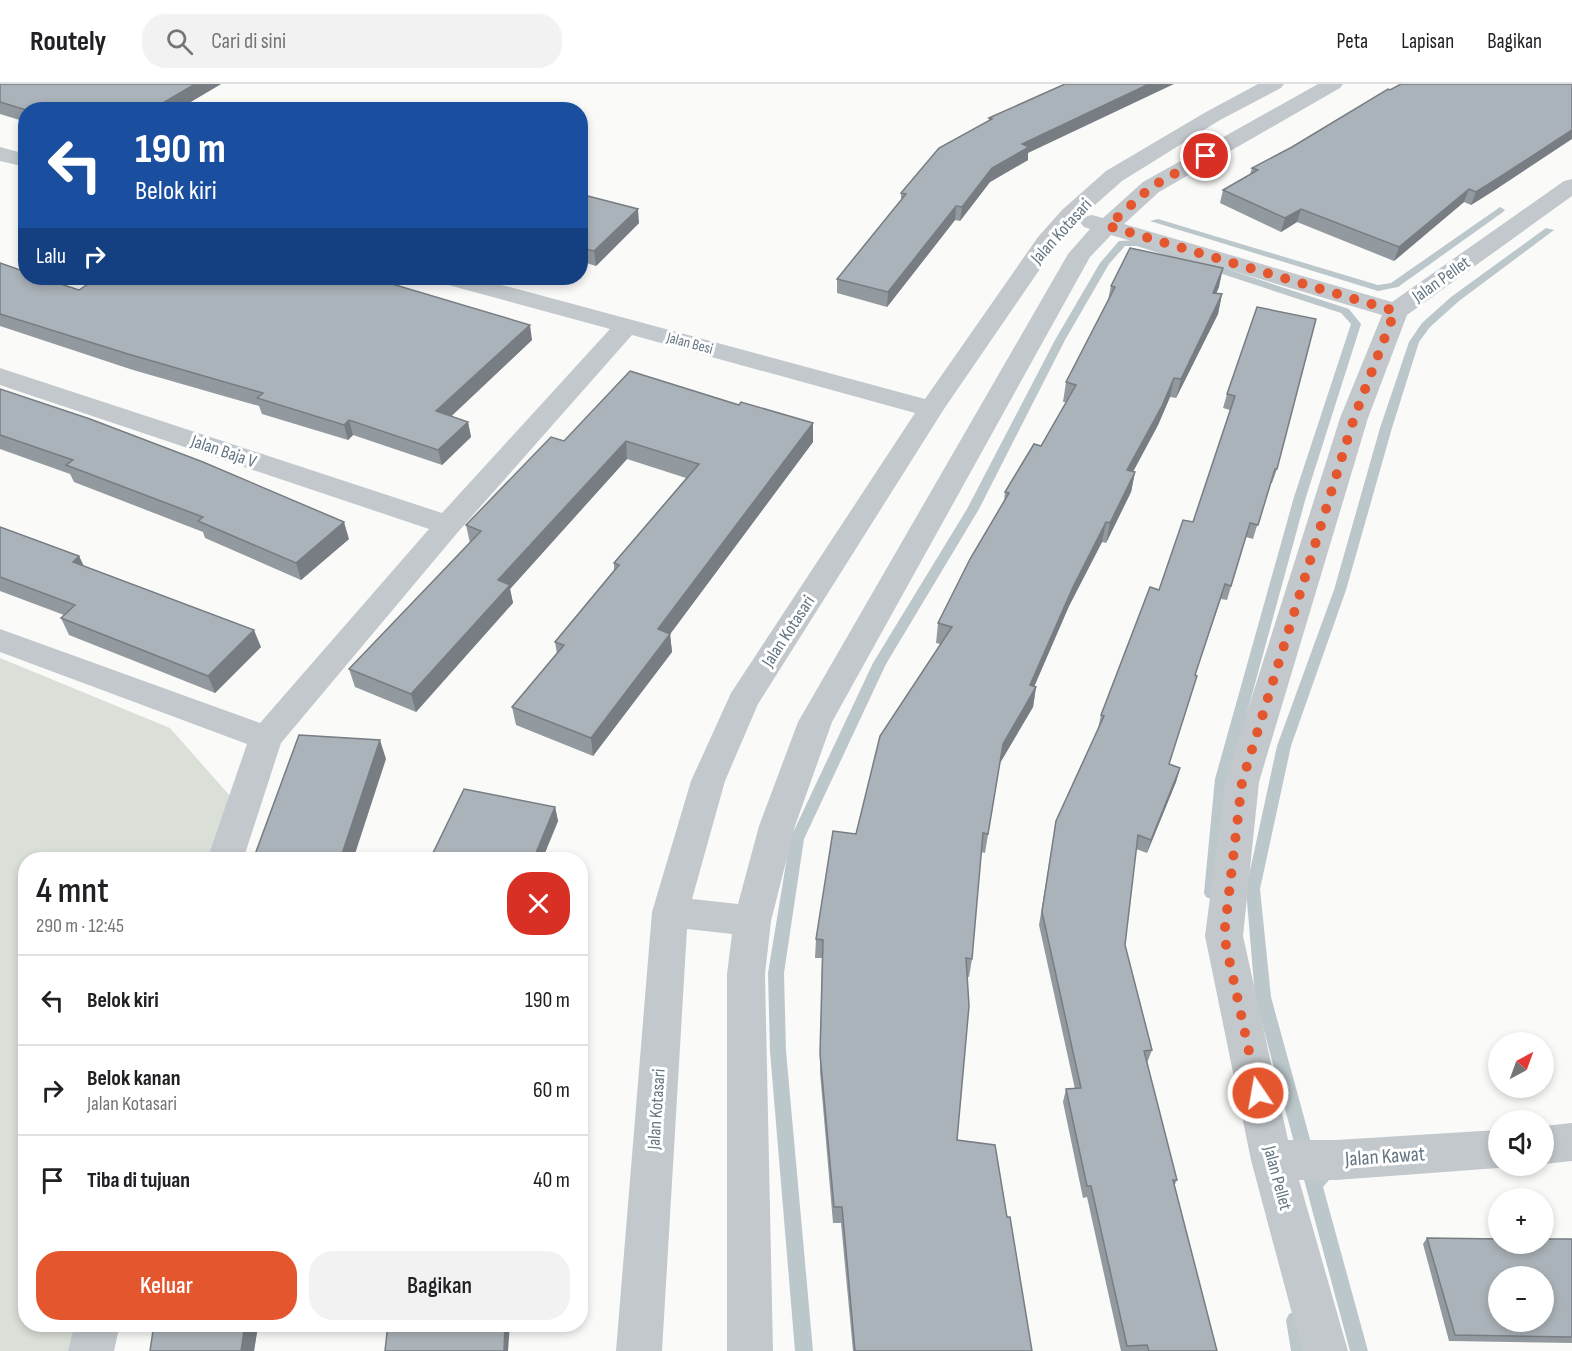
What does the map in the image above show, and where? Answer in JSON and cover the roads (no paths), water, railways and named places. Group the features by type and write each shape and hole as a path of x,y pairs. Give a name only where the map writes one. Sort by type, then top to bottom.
{"street":[{"name":"Jalan Kotasari","path":"750,1351 746,974 752,921 777,826 815,722 1080,254 1151,187 1333,84"},
{"name":"Jalan Kotasari","path":"639,1351 670,912 708,781 743,701 931,409 1046,242 1070,215 1114,176 1255,87"},
{"path":"0,154 18,159"},
{"name":"Jalan Pellet","path":"1325,1351 1297,1160 1224,936 1242,782 1354,418 1395,311 1572,186"},
{"path":"1070,215 1395,311"},
{"name":"Jalan Besi","path":"476,285 931,409"},
{"path":"228,852 266,738 447,525 627,326"},
{"name":"Jalan Baja V","path":"0,376 447,525"},
{"path":"0,640 266,738"},
{"path":"670,912 752,921"},
{"path":"1554,1144 1572,1142"},
{"name":"Jalan Kawat","path":"1297,1160 1488,1150"},
{"path":"91,1351 96,1332"}],"waterway":[{"path":"1155,221 1378,288 1394,285 1500,210"},
{"path":"1313,1181 1263,997 1253,889 1284,746 1340,590 1386,428 1414,342 1426,325 1455,299 1549,230"},
{"path":"804,1351 778,1051 776,973 797,839 880,663 973,509 1060,340 1105,263 1122,243 1138,243 1345,311 1356,324 1300,497 1222,779 1211,893"},
{"path":"1313,1181 1320,1180"},
{"path":"1313,1181 1359,1351"},
{"path":"1295,1320 1300,1351"}]}
